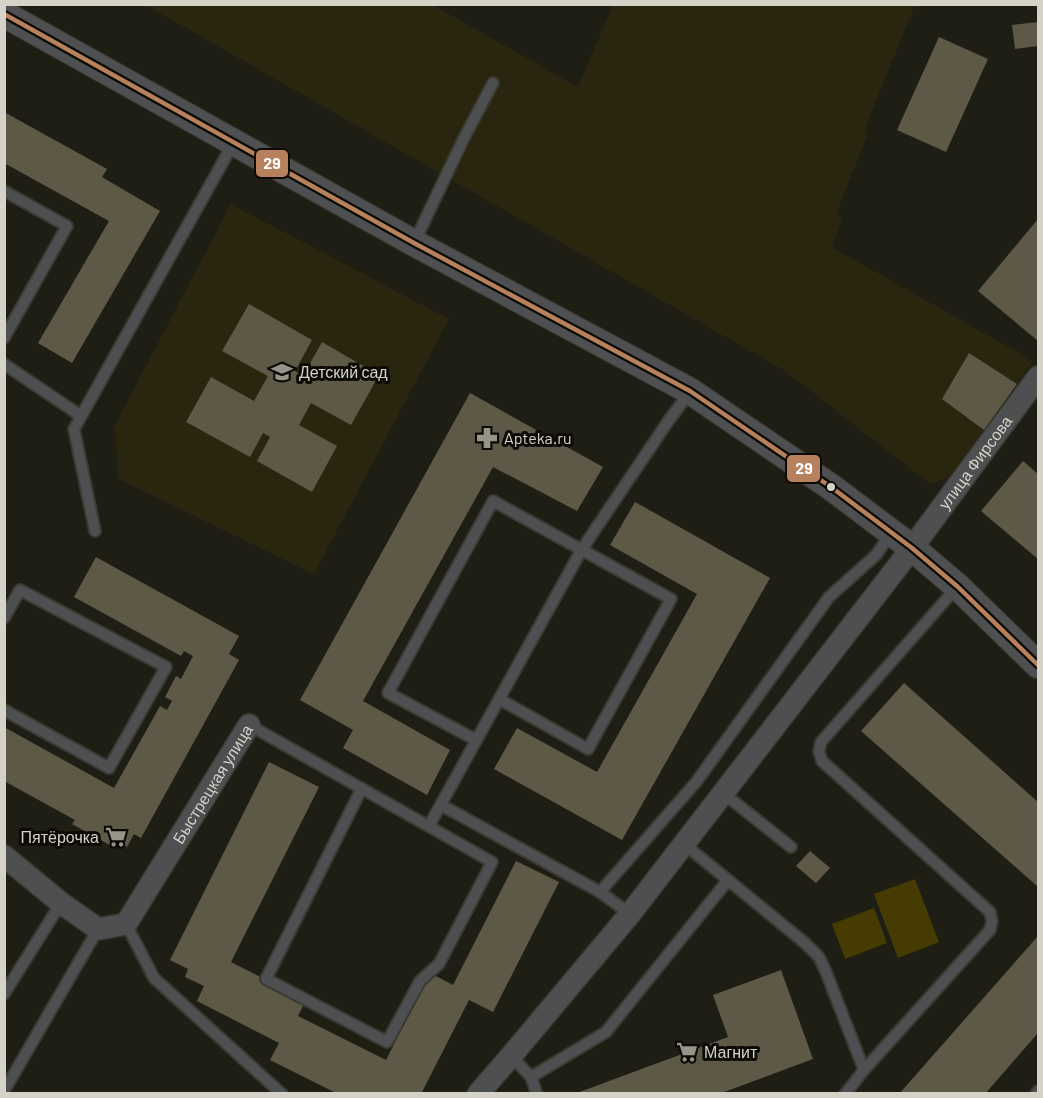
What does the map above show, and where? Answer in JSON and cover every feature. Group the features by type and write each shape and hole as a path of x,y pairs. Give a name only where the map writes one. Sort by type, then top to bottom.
{"street":[{"path":"4,14 414,243 690,391 831,487 912,549 958,587 1038,665"},
{"name":"улица Фирсова","path":"478,1094 630,914 912,549 1038,377"},
{"name":"Быстрецкая улица","path":"126,924 249,725"},
{"path":"4,856 61,903 98,929 126,924"}],"lane":[{"path":"414,243 493,83"},
{"path":"95,531 74,429 234,141"},
{"path":"4,191 68,226 4,338"},
{"path":"4,364 81,416"},
{"path":"429,826 582,549 690,391"},
{"path":"476,740 388,693 493,501 671,599 588,749 499,699"},
{"path":"600,892 697,781 829,597 876,555 891,533"},
{"path":"844,1094 990,930 992,921 990,912 822,761 819,751 821,742 958,587"},
{"path":"4,710 108,768 166,667 20,590 6,613"},
{"name":"Быстрецкая улица","path":"249,725 362,788 492,862 440,964 420,981 387,1042 266,979 362,788"},
{"path":"723,793 791,847"},
{"path":"441,805 600,892 630,914"},
{"path":"684,844 819,957 864,1070"},
{"path":"531,1077 606,1032 728,880"},
{"path":"4,994 8,978 61,903"},
{"path":"126,924 154,978 282,1094"},
{"path":"4,1091 98,929"},
{"path":"511,1056 531,1077 537,1094"}],"shaded area":[{"path":"146,5 433,5 578,87 613,5 915,5 865,128 867,136 837,211 842,219 832,247 1033,361 950,477 930,484 785,371"},
{"name":"Детский сад","path":"231,204 449,319 314,574 118,479 115,425"},
{"path":"915,879 939,942 898,958 874,894"},
{"path":"874,908 887,943 845,959 832,924"}],"building":[{"path":"1038,22 1038,46 1015,49 1012,25"},
{"path":"939,37 988,59 946,152 897,130"},
{"path":"4,112 107,169 102,177 160,211 72,363 38,343 109,221 4,163"},
{"path":"1038,219 1038,341 978,291"},
{"path":"249,304 312,340 295,371 303,376 322,342 379,375 351,425 311,403 299,425 337,446 312,492 257,461 270,437 263,433 250,457 186,422 211,377 254,401 268,376 222,351"},
{"path":"969,353 1017,384 984,430 942,399"},
{"path":"470,393 603,467 577,511 493,467 363,701 450,750 427,795 343,748 353,730 300,700"},
{"path":"1023,461 1038,474 1038,559 981,511"},
{"path":"635,502 770,578 622,840 494,769 517,728 597,772 697,594 610,545"},
{"path":"96,557 239,636 229,654 239,660 141,838 134,834 127,847 116,841 113,847 72,824 75,820 4,781 4,727 114,788 160,706 167,710 172,701 165,697 176,676 181,679 193,656 184,651 181,656 74,597"},
{"path":"904,683 1038,802 1038,887 861,731"},
{"path":"269,762 319,787 231,962 306,1000 298,1016 386,1060 430,973 453,985 516,861 559,882 493,1012 469,1000 421,1094 334,1094 270,1060 279,1043 197,1001 204,986 185,977 188,969 170,960"},
{"path":"810,851 830,868 816,883 796,866"},
{"path":"1038,936 1038,1033 985,1094 899,1094"},
{"path":"781,970 813,1059 719,1094 574,1094 728,1037 713,995"}],"transit line":[{"name":"29","path":"4,14 414,243 690,391 831,487 912,548 958,587 1038,665"}],"place":[{"name":"Детский сад","path":"282,372"},
{"name":"Apteka.ru","path":"487,438"},
{"name":"Пятёрочка","path":"116,837"},
{"name":"Магнит","path":"687,1052"}]}
